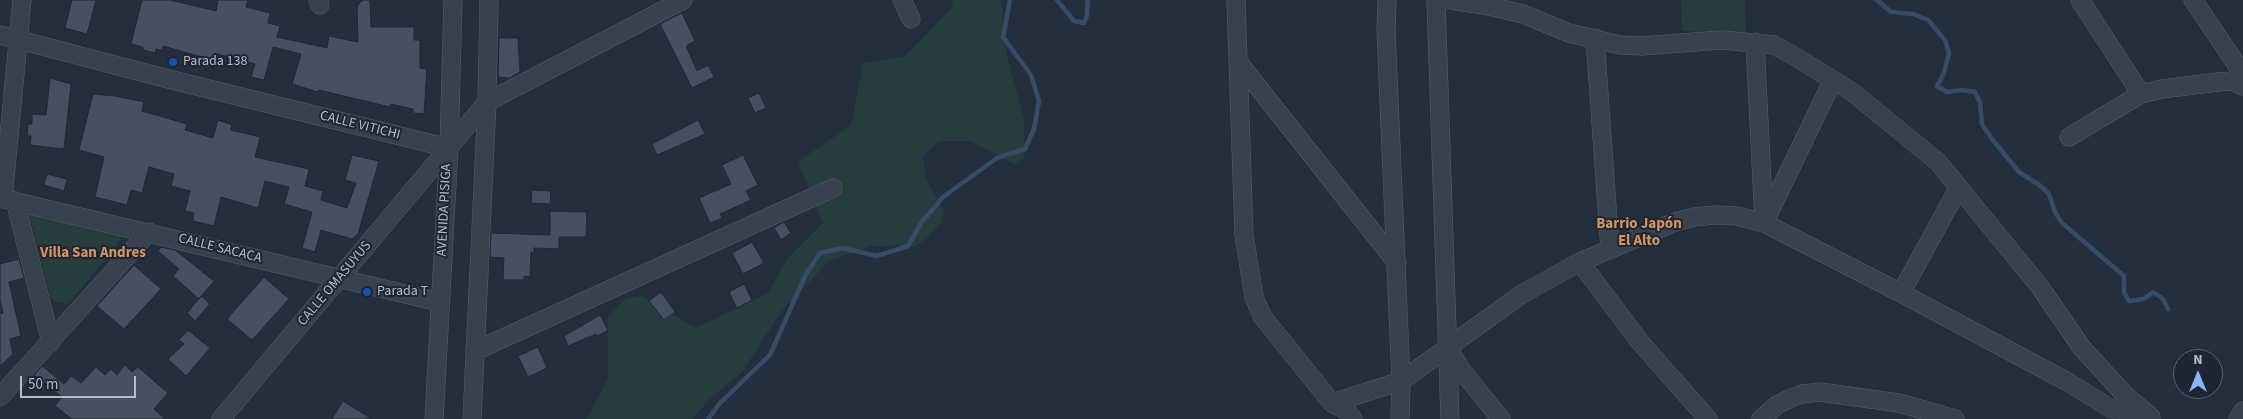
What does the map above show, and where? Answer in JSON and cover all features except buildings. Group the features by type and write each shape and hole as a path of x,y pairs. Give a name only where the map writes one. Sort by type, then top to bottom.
{"street":[{"path":"22,0 6,199 51,342"},
{"name":"AVENIDA PISIGA","path":"434,419 449,148 454,0"},
{"path":"472,419 487,102 489,0"},
{"path":"449,148 487,102 683,0"},
{"path":"902,0 911,19"},
{"path":"1236,0 1244,235 1254,297 1262,316 1332,403 1346,410 1353,419"},
{"path":"1387,0 1386,30 1401,381 1400,419"},
{"path":"1436,0 1450,419"},
{"path":"1451,0 1523,14 1569,33 1620,45 1641,46 1722,40 1774,45 1833,80 1852,92 1938,162 2040,287 2082,348 2125,395 2154,419"},
{"path":"2080,0 2141,94"},
{"path":"2193,0 2243,74"},
{"name":"CALLE VITICHI","path":"0,35 172,80 449,148"},
{"path":"1595,38 1610,249"},
{"path":"1755,42 1764,224"},
{"path":"1239,64 1397,264"},
{"path":"1764,224 1833,80"},
{"path":"2070,137 2141,94 2218,82 2232,81 2243,86"},
{"name":"CALLE OMASUYUS","path":"221,419 449,148"},
{"path":"1901,293 1959,187"},
{"path":"475,351 833,188"},
{"name":"CALLE SACACA","path":"6,199 439,302"},
{"path":"1332,403 1401,381 1522,294 1580,262 1675,222 1694,217 1715,215 1737,216 1764,224 1901,293 2066,381 2110,408 2147,419"},
{"path":"0,397 150,232"},
{"path":"1580,262 1640,342 1708,419"},
{"path":"1449,348 1462,371 1501,419"},
{"path":"1761,419 1777,405 1789,399 1820,392 1898,403 1954,419"},
{"path":"2238,419 2243,411"}],"green space":[{"path":"953,0 1001,0 1007,57 1024,119 1024,157 1016,165 970,141 939,141 923,156 926,179 944,211 941,223 926,239 915,246 871,246 829,261 781,312 742,372 710,399 692,419 587,419 608,378 608,317 626,298 642,296 696,328 768,293 787,259 823,223 798,162 851,125 863,63 905,56 952,8"},
{"path":"1681,0 1745,0 1746,33 1682,31"},
{"path":"29,212 122,235 120,241 71,301 66,304 54,301 50,297"}],"waterway":[{"path":"708,419 720,403 770,355 806,274 820,253 843,248 877,256 908,246 921,223 943,197 997,158 1025,149 1034,129 1039,101 1031,75 1003,37 1010,0"},
{"path":"1057,0 1074,21 1084,23 1087,15 1088,0"},
{"path":"1877,0 1891,12 1913,14 1928,20 1945,40 1949,53 1944,73 1937,86 1947,92 1962,90 1975,92 1980,102 1982,124 1992,139 2019,172 2038,184 2049,194 2055,212 2062,223 2124,276 2124,292 2129,301 2144,299 2153,292 2163,299 2168,309"}],"place":[{"name":"Parada 138","path":"173,62"},
{"name":"Parada T","path":"367,292"}],"district":[{"name":"Barrio Japón El Alto","path":"1639,234"},
{"name":"Villa San Andres","path":"93,254"}]}
